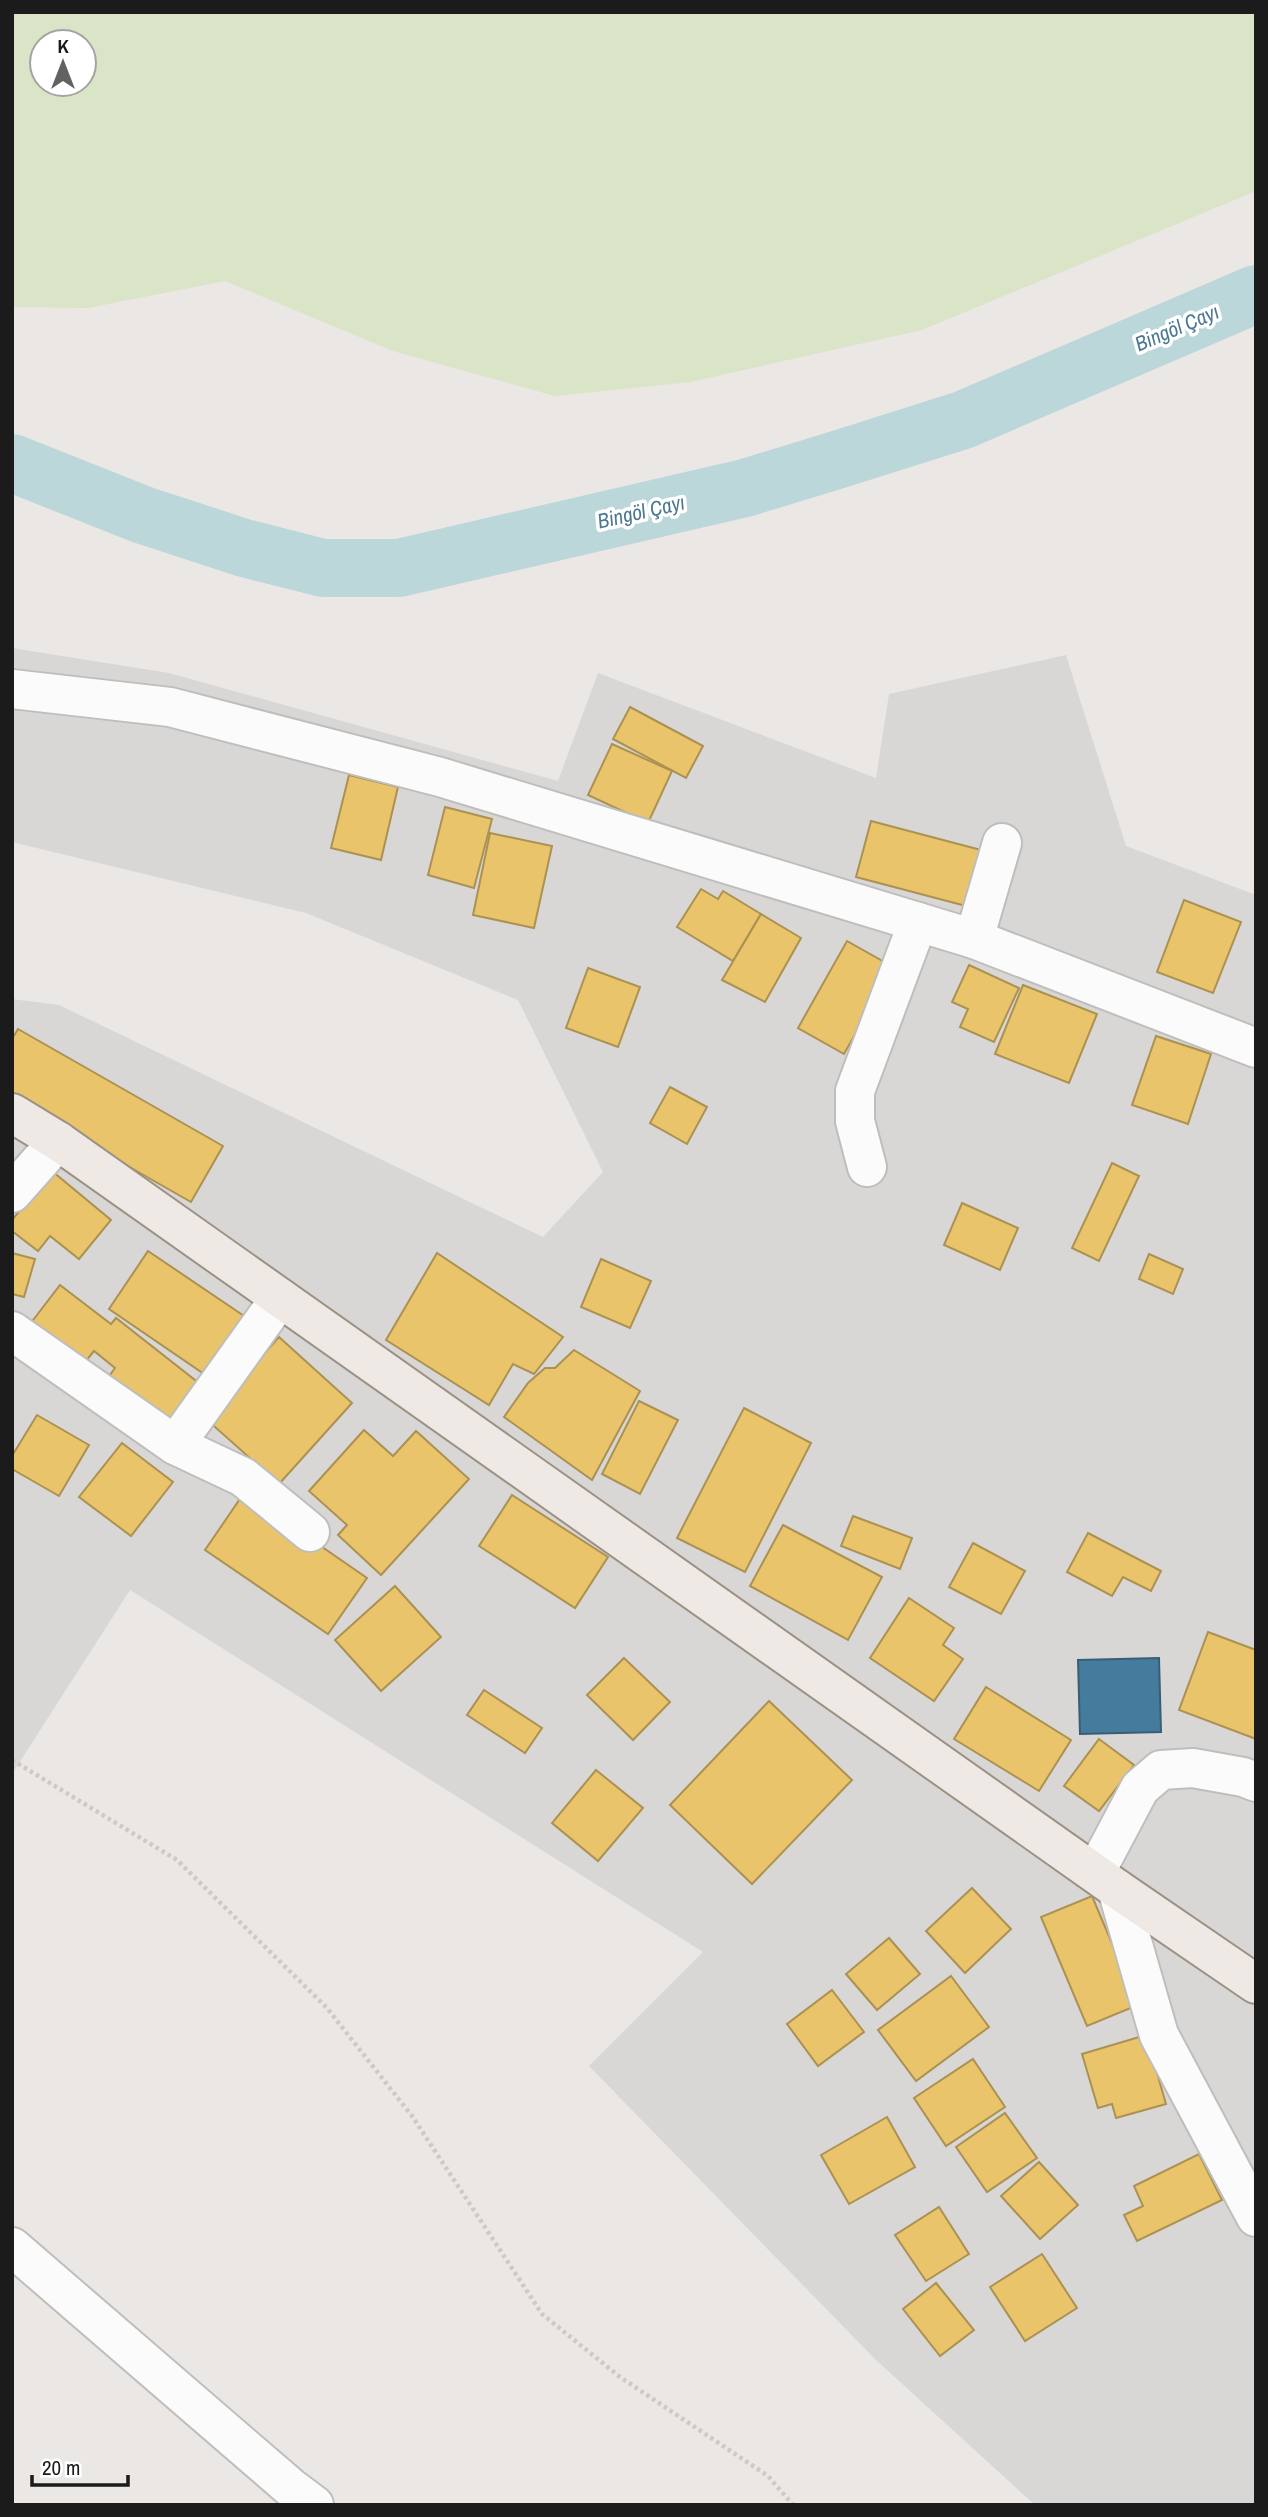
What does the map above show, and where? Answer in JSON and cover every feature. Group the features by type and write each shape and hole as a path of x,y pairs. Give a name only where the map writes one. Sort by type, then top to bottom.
{"main road":[{"path":"12,1113 58,1141 1106,1881 1256,1983"}],"street":[{"path":"12,689 170,707 440,776 974,939 1256,1048"},
{"path":"974,939 1002,842"},
{"path":"867,1167 855,1121 855,1091 918,922"},
{"path":"12,1193 58,1141"},
{"path":"175,1445 280,1298"},
{"path":"12,1331 175,1445 243,1477 310,1532"},
{"path":"1256,1782 1193,1768 1161,1770 1140,1787 1106,1881 1159,2035 1256,2217"},
{"path":"12,2247 314,2505"}],"path":[{"path":"12,1760 177,1860 327,2008 412,2116 542,2314 620,2376 768,2476 793,2505"}],"shaded area":[{"path":"12,648 169,673 558,781 598,673 876,778 889,694 1066,655 1126,846 1256,895 1256,2505 1035,2505 876,2360 589,2066 703,1952 130,1590 12,1774 12,999 59,1005 543,1237 603,1172 518,1000 306,913 12,842"}],"green space":[{"path":"12,12 1256,12 1256,191 922,330 690,382 555,396 393,351 225,281 88,308 12,307"}],"building: Konut":[{"path":"630,707 703,746 686,778 613,739"},
{"path":"612,744 672,771 648,823 588,795"},
{"path":"349,775 398,787 381,860 331,848"},
{"path":"445,807 492,819 474,888 428,875"},
{"path":"871,821 981,850 966,906 856,877"},
{"path":"490,833 552,846 534,928 473,915"},
{"path":"701,889 718,899 723,891 761,914 733,961 677,927"},
{"path":"1184,900 1241,922 1213,993 1157,972"},
{"path":"761,914 801,938 765,1002 722,980"},
{"path":"847,941 893,967 844,1054 798,1028"},
{"path":"969,965 1019,988 994,1042 960,1027 968,1009 952,1002"},
{"path":"588,968 640,987 618,1047 566,1028"},
{"path":"1023,985 1097,1014 1069,1083 995,1054"},
{"path":"18,1029 223,1146 191,1202 12,1100 12,1039"},
{"path":"1156,1036 1211,1054 1188,1124 1132,1105"},
{"path":"670,1087 707,1107 687,1144 650,1123"},
{"path":"1112,1163 1139,1176 1099,1261 1072,1248"},
{"path":"52,1171 111,1220 79,1259 50,1236 38,1251 12,1231 12,1220"},
{"path":"962,1203 1018,1228 1000,1270 944,1245"},
{"path":"148,1251 250,1320 210,1378 109,1309"},
{"path":"12,1253 35,1259 24,1297 12,1294"},
{"path":"437,1253 563,1337 534,1374 513,1364 489,1405 386,1340"},
{"path":"1149,1254 1183,1269 1173,1294 1139,1279"},
{"path":"601,1259 651,1281 630,1328 581,1307"},
{"path":"60,1285 111,1324 116,1318 200,1384 162,1433 102,1386 115,1368 94,1351 77,1372 24,1332"},
{"path":"279,1337 352,1403 279,1484 206,1419"},
{"path":"574,1350 640,1391 592,1480 504,1417 528,1383 545,1368 555,1368"},
{"path":"639,1401 678,1420 640,1494 602,1474"},
{"path":"744,1408 811,1443 745,1572 677,1538"},
{"path":"37,1415 89,1445 59,1496 12,1469 12,1456"},
{"path":"364,1430 393,1456 416,1431 469,1479 381,1575 338,1535 347,1525 309,1491"},
{"path":"122,1443 173,1482 131,1536 79,1497"},
{"path":"244,1493 367,1578 328,1634 205,1550"},
{"path":"512,1495 608,1557 575,1608 479,1546"},
{"path":"853,1516 912,1538 900,1569 841,1546"},
{"path":"783,1525 882,1577 848,1640 750,1586"},
{"path":"1088,1533 1161,1571 1151,1591 1123,1577 1112,1596 1067,1572"},
{"path":"973,1543 1025,1571 1001,1614 949,1587"},
{"path":"395,1586 441,1637 381,1691 335,1640"},
{"path":"909,1598 954,1628 943,1645 963,1659 934,1701 870,1658"},
{"path":"1208,1632 1256,1650 1256,1739 1179,1710"},
{"path":"624,1658 670,1702 633,1740 587,1695"},
{"path":"986,1687 1071,1740 1039,1791 954,1739"},
{"path":"484,1690 542,1728 525,1753 467,1715"},
{"path":"769,1701 852,1780 752,1884 670,1805"},
{"path":"1099,1739 1134,1765 1099,1811 1064,1786"},
{"path":"596,1770 643,1808 598,1861 552,1823"},
{"path":"972,1888 1011,1929 965,1973 926,1931"},
{"path":"1092,1896 1138,2005 1087,2026 1041,1917"},
{"path":"889,1938 920,1974 877,2010 846,1974"},
{"path":"951,1976 989,2027 916,2081 878,2030"},
{"path":"832,1990 864,2032 818,2066 787,2024"},
{"path":"1146,2035 1166,2104 1116,2118 1112,2104 1098,2108 1082,2054"},
{"path":"973,2059 1005,2107 946,2146 914,2098"},
{"path":"1005,2113 1037,2158 987,2192 956,2147"},
{"path":"887,2117 915,2167 849,2204 821,2155"},
{"path":"1199,2154 1222,2200 1137,2241 1124,2215 1143,2206 1134,2186"},
{"path":"1039,2162 1078,2205 1040,2239 1001,2196"},
{"path":"939,2207 969,2254 926,2281 895,2235"},
{"path":"1042,2254 1077,2308 1025,2341 990,2287"},
{"path":"936,2283 974,2330 940,2356 903,2309"}],"building: Kamu":[{"path":"1159,1658 1161,1732 1080,1734 1078,1660"}],"waterway":[{"name":"Bingöl Çayı","path":"12,463 143,515 244,548 323,568 399,568 745,488 963,420 1256,294"}]}
